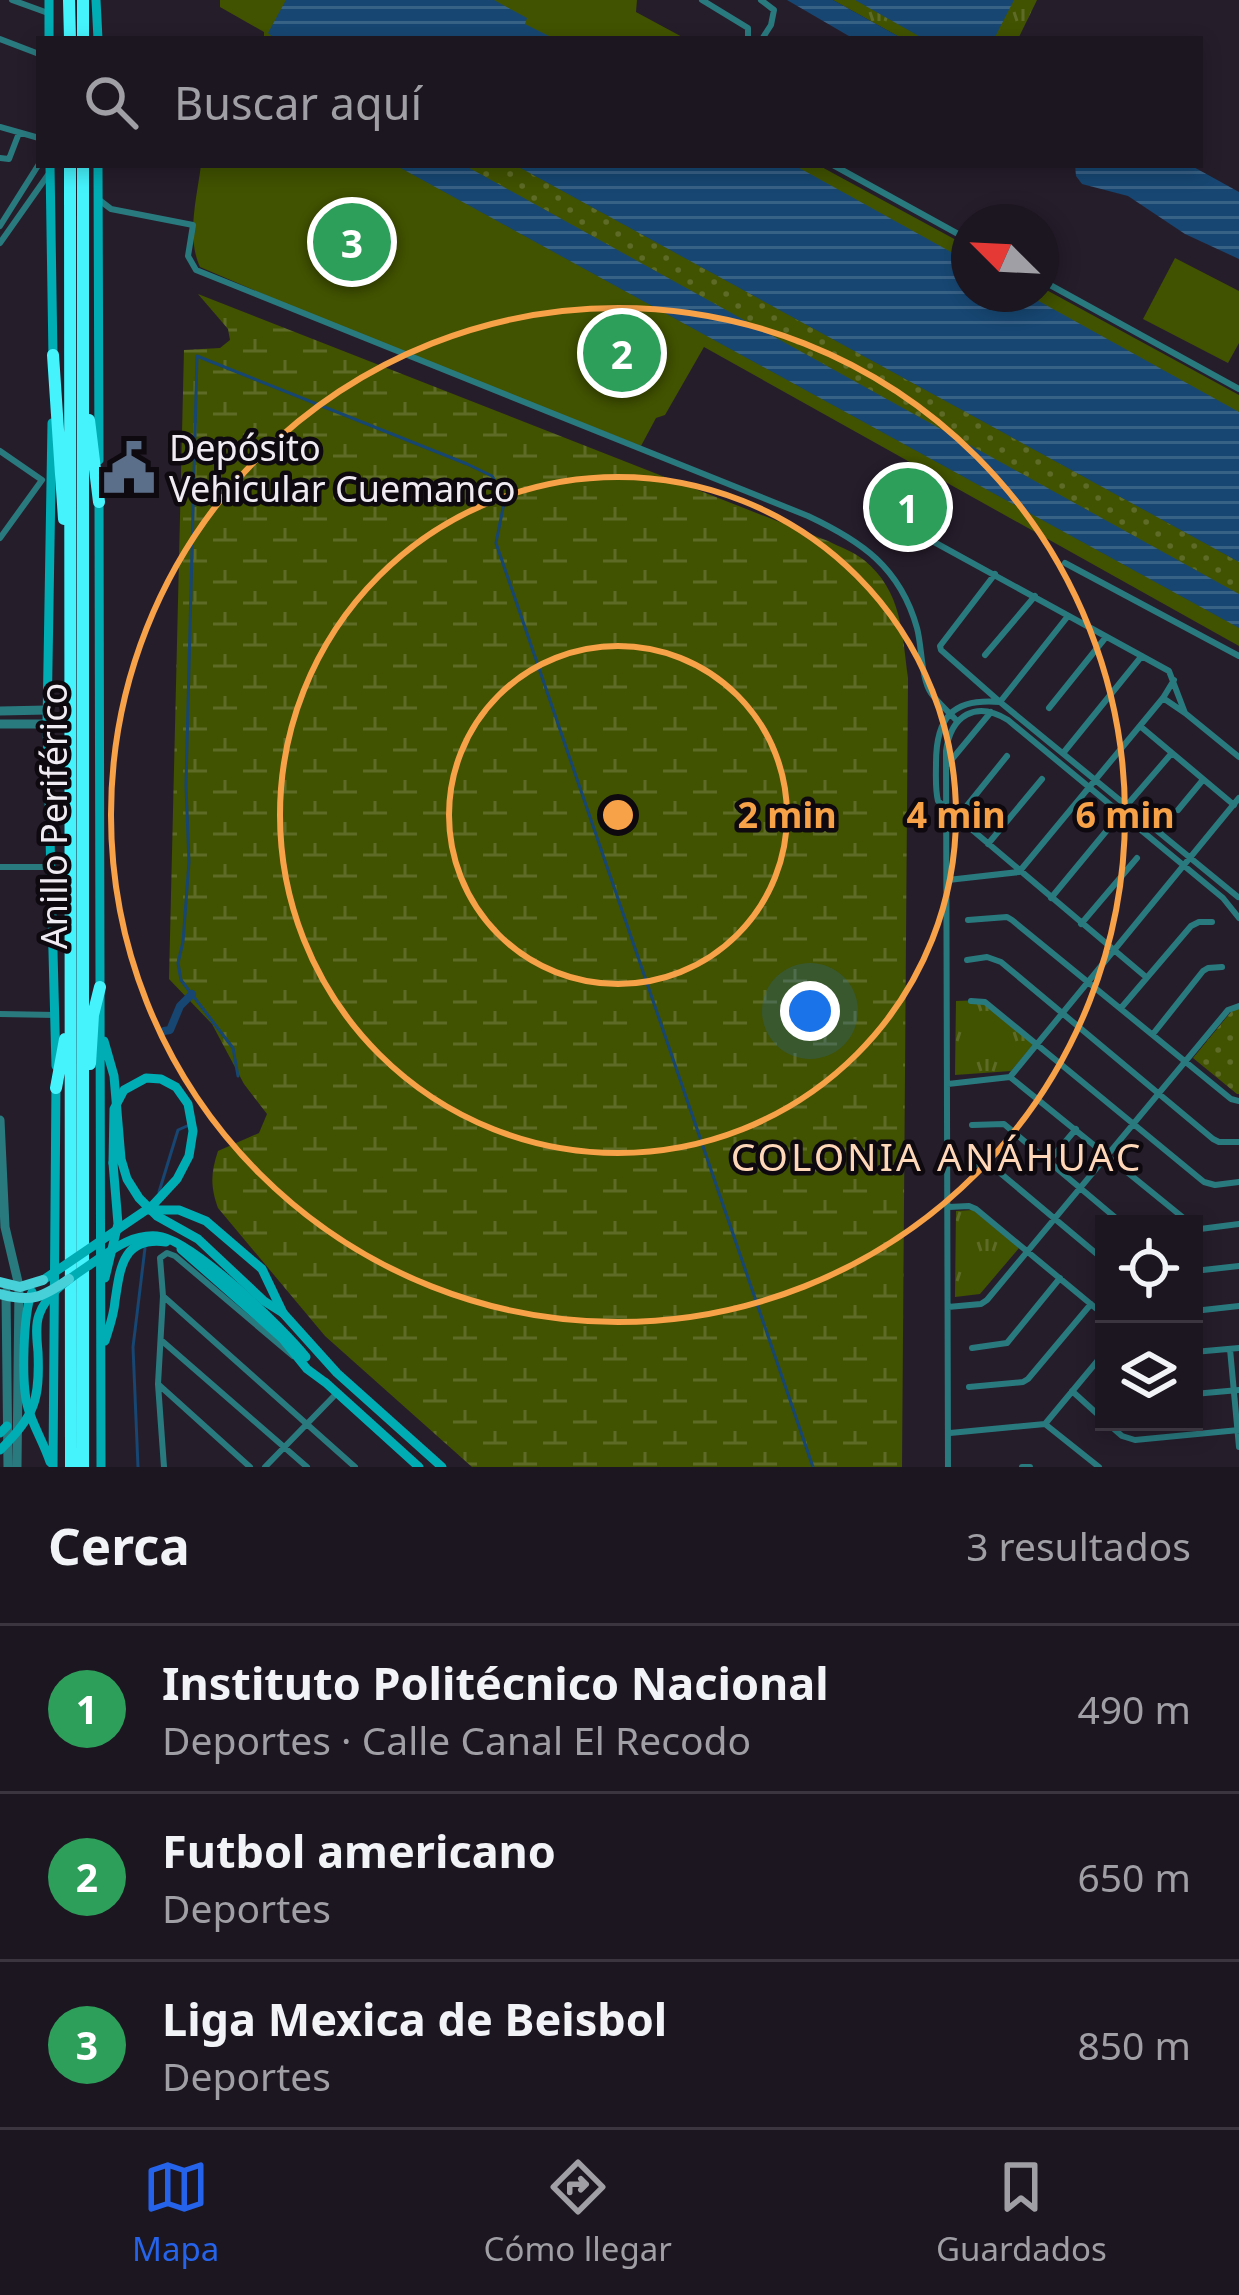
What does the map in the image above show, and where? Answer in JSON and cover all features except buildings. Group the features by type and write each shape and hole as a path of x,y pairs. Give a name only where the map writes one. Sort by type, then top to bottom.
{"highway":[{"path":"69,0 70,36"},
{"path":"82,36 83,0"},
{"name":"Anillo Periférico","path":"70,168 71,1467"},
{"name":"Anillo Periférico","path":"83,1467 82,195 89,168"},
{"path":"53,355 60,492 71,561"},
{"path":"82,407 89,421 99,502"},
{"path":"83,1100 100,987"},
{"path":"56,1088 70,1008"}],"main road":[{"path":"49,0 50,36"},
{"path":"96,0 98,36"},
{"path":"50,168 53,355 47,480 47,724 56,1015 52,1467"},
{"path":"91,168 98,199 101,1467"},
{"path":"101,1032 114,1076 127,1179 148,1208 193,1234 284,1313"},
{"path":"52,1467 27,1404 26,1312 32,1292 43,1280 139,1214 152,1206 172,1186 189,1156 192,1121 188,1104 166,1081 137,1081 120,1095 113,1114 118,1228 101,1288"},
{"path":"139,1214 172,1208 201,1217 258,1264 284,1313 337,1373 442,1467"},
{"path":"6,1307 43,1296 129,1240 168,1238 185,1246 279,1326 303,1360"},
{"path":"101,1353 115,1307 117,1274 125,1258 140,1244 174,1245 282,1338 419,1467"},
{"path":"19,1286 34,1283 54,1258"},
{"path":"0,1450 24,1425 35,1403 39,1313 69,1279"},
{"path":"3,1282 20,1287 43,1280"}],"street":[{"path":"12,0 50,13"},
{"path":"702,0 748,28 748,36"},
{"path":"761,0 774,10 764,36"},
{"path":"0,39 36,54"},
{"path":"0,127 36,137"},
{"path":"0,158 9,159 19,134"},
{"path":"0,226 37,168"},
{"path":"0,243 50,168"},
{"path":"838,168 951,230"},
{"path":"22,192 31,198"},
{"path":"98,199 111,209"},
{"path":"98,218 111,209 194,225 188,256 196,270 847,535 874,555 896,584 916,626 926,686 957,721"},
{"path":"1059,290 1239,389"},
{"path":"0,451 47,480 4,524 0,538"},
{"path":"914,531 1169,671 1185,713"},
{"path":"1065,563 1239,656"},
{"path":"995,574 941,650 1238,897"},
{"path":"985,655 1034,596"},
{"path":"1000,702 1068,616"},
{"path":"1049,708 1106,637"},
{"path":"1064,752 1142,657"},
{"path":"948,880 1019,872 1174,680"},
{"path":"1163,698 1239,757"},
{"path":"1000,702 975,701 950,712 936,746 936,797 1146,977"},
{"path":"0,711 47,710"},
{"path":"948,1467 946,744 957,721 978,711 1008,720 1223,898 1239,918"},
{"path":"946,767 991,712"},
{"path":"0,724 47,724"},
{"path":"947,1084 1010,1077 1236,802 1202,780 1140,726"},
{"path":"1127,805 1171,754"},
{"path":"957,818 1007,756"},
{"path":"988,844 1042,779"},
{"path":"1178,810 1202,780"},
{"path":"1051,898 1108,829"},
{"path":"1081,924 1138,858"},
{"path":"0,867 51,867"},
{"path":"968,920 1012,920 1239,1101"},
{"path":"1121,1008 1191,926 1211,922"},
{"path":"967,960 994,958 1213,1139 1239,1142"},
{"path":"1153,1034 1203,971 1222,967"},
{"path":"970,1000 986,1002 1204,1182 1239,1182"},
{"path":"948,1307 981,1304 1228,1010 1239,1006"},
{"path":"0,1014 56,1015"},
{"path":"1010,1077 1177,1215"},
{"path":"0,1120 5,1227 19,1286 6,1307"},
{"path":"972,1125 1004,1124 1113,1215"},
{"path":"1049,1161 1076,1129"},
{"path":"970,1164 993,1167 1095,1253"},
{"path":"949,1208 976,1209 1095,1305"},
{"path":"1203,1229 1239,1224"},
{"path":"164,1467 158,1384 163,1296 160,1258 171,1254 303,1360"},
{"path":"1203,1270 1239,1266"},
{"path":"972,1348 1006,1343 1060,1278"},
{"path":"3,1282 13,1467"},
{"path":"163,1296 356,1467"},
{"path":"1203,1310 1239,1306"},
{"path":"969,1388 1028,1379 1095,1312"},
{"path":"8,1327 4,1430 13,1467"},
{"path":"161,1340 307,1467"},
{"path":"0,1346 6,1358"},
{"path":"1203,1351 1235,1349 1239,1447"},
{"path":"1045,1424 1095,1370"},
{"path":"158,1384 250,1467"},
{"path":"1203,1393 1236,1390"},
{"path":"1072,1391 1095,1412"},
{"path":"265,1467 337,1394"},
{"path":"948,1433 1045,1424 1099,1467"},
{"path":"1116,1431 1135,1440 1238,1431"}],"green space":[{"path":"220,0 637,0 636,12 680,36 264,36 220,7"},
{"path":"833,0 1037,0 1019,36 898,36"},
{"path":"201,168 824,168 951,237 951,312 1059,312 1059,297 1239,395 1239,646 704,347 665,415 656,418 641,446 200,267 193,230"},
{"path":"469,168 520,168 1239,562 1239,594"},
{"path":"1175,258 1239,291 1239,343 1228,363 1143,319"},
{"path":"198,294 828,541 864,560 886,585 898,614 908,678 902,1467 472,1467 325,1336 218,1208 212,1179 218,1151 259,1133 267,1114 244,1084 212,1024 169,979 184,350 220,348 230,340 228,329"},
{"path":"983,1000 1034,1044 1011,1071 955,1075 956,1001"},
{"path":"1239,1007 1239,1094 1193,1058"},
{"path":"973,1210 1019,1248 980,1294 955,1297 956,1211"}],"water":[{"path":"286,0 494,0 549,36 272,36 268,33"},
{"path":"787,0 833,0 898,36 849,36"},
{"path":"855,0 1014,0 996,36 919,36"},
{"path":"400,168 469,168 1239,594 1239,628"},
{"path":"520,168 799,168 951,252 951,312 1058,312 1239,412 1239,562"},
{"path":"1075,168 1195,168 1239,192 1239,259 1185,234 1128,196 1082,184"}],"waterway":[{"path":"238,1076 233,1048 181,980 178,963 189,862 186,785 197,356 467,464 492,476 505,498 496,543 813,1467"},
{"path":"164,1031 170,1030 180,1006 192,994"},
{"path":"159,1192 178,1130 187,1126"},
{"path":"138,1467 133,1347 145,1248"}],"place":[{"name":"Liga Mexica de Beisbol","path":"352,242"},
{"name":"Futbol americano","path":"622,353"},
{"name":"Depósito Vehicular Cuemanco","path":"129,468"},
{"name":"Instituto Politécnico Nacional","path":"908,507"}],"district":[{"name":"COLONIA ANÁHUAC","path":"937,1155"}]}
